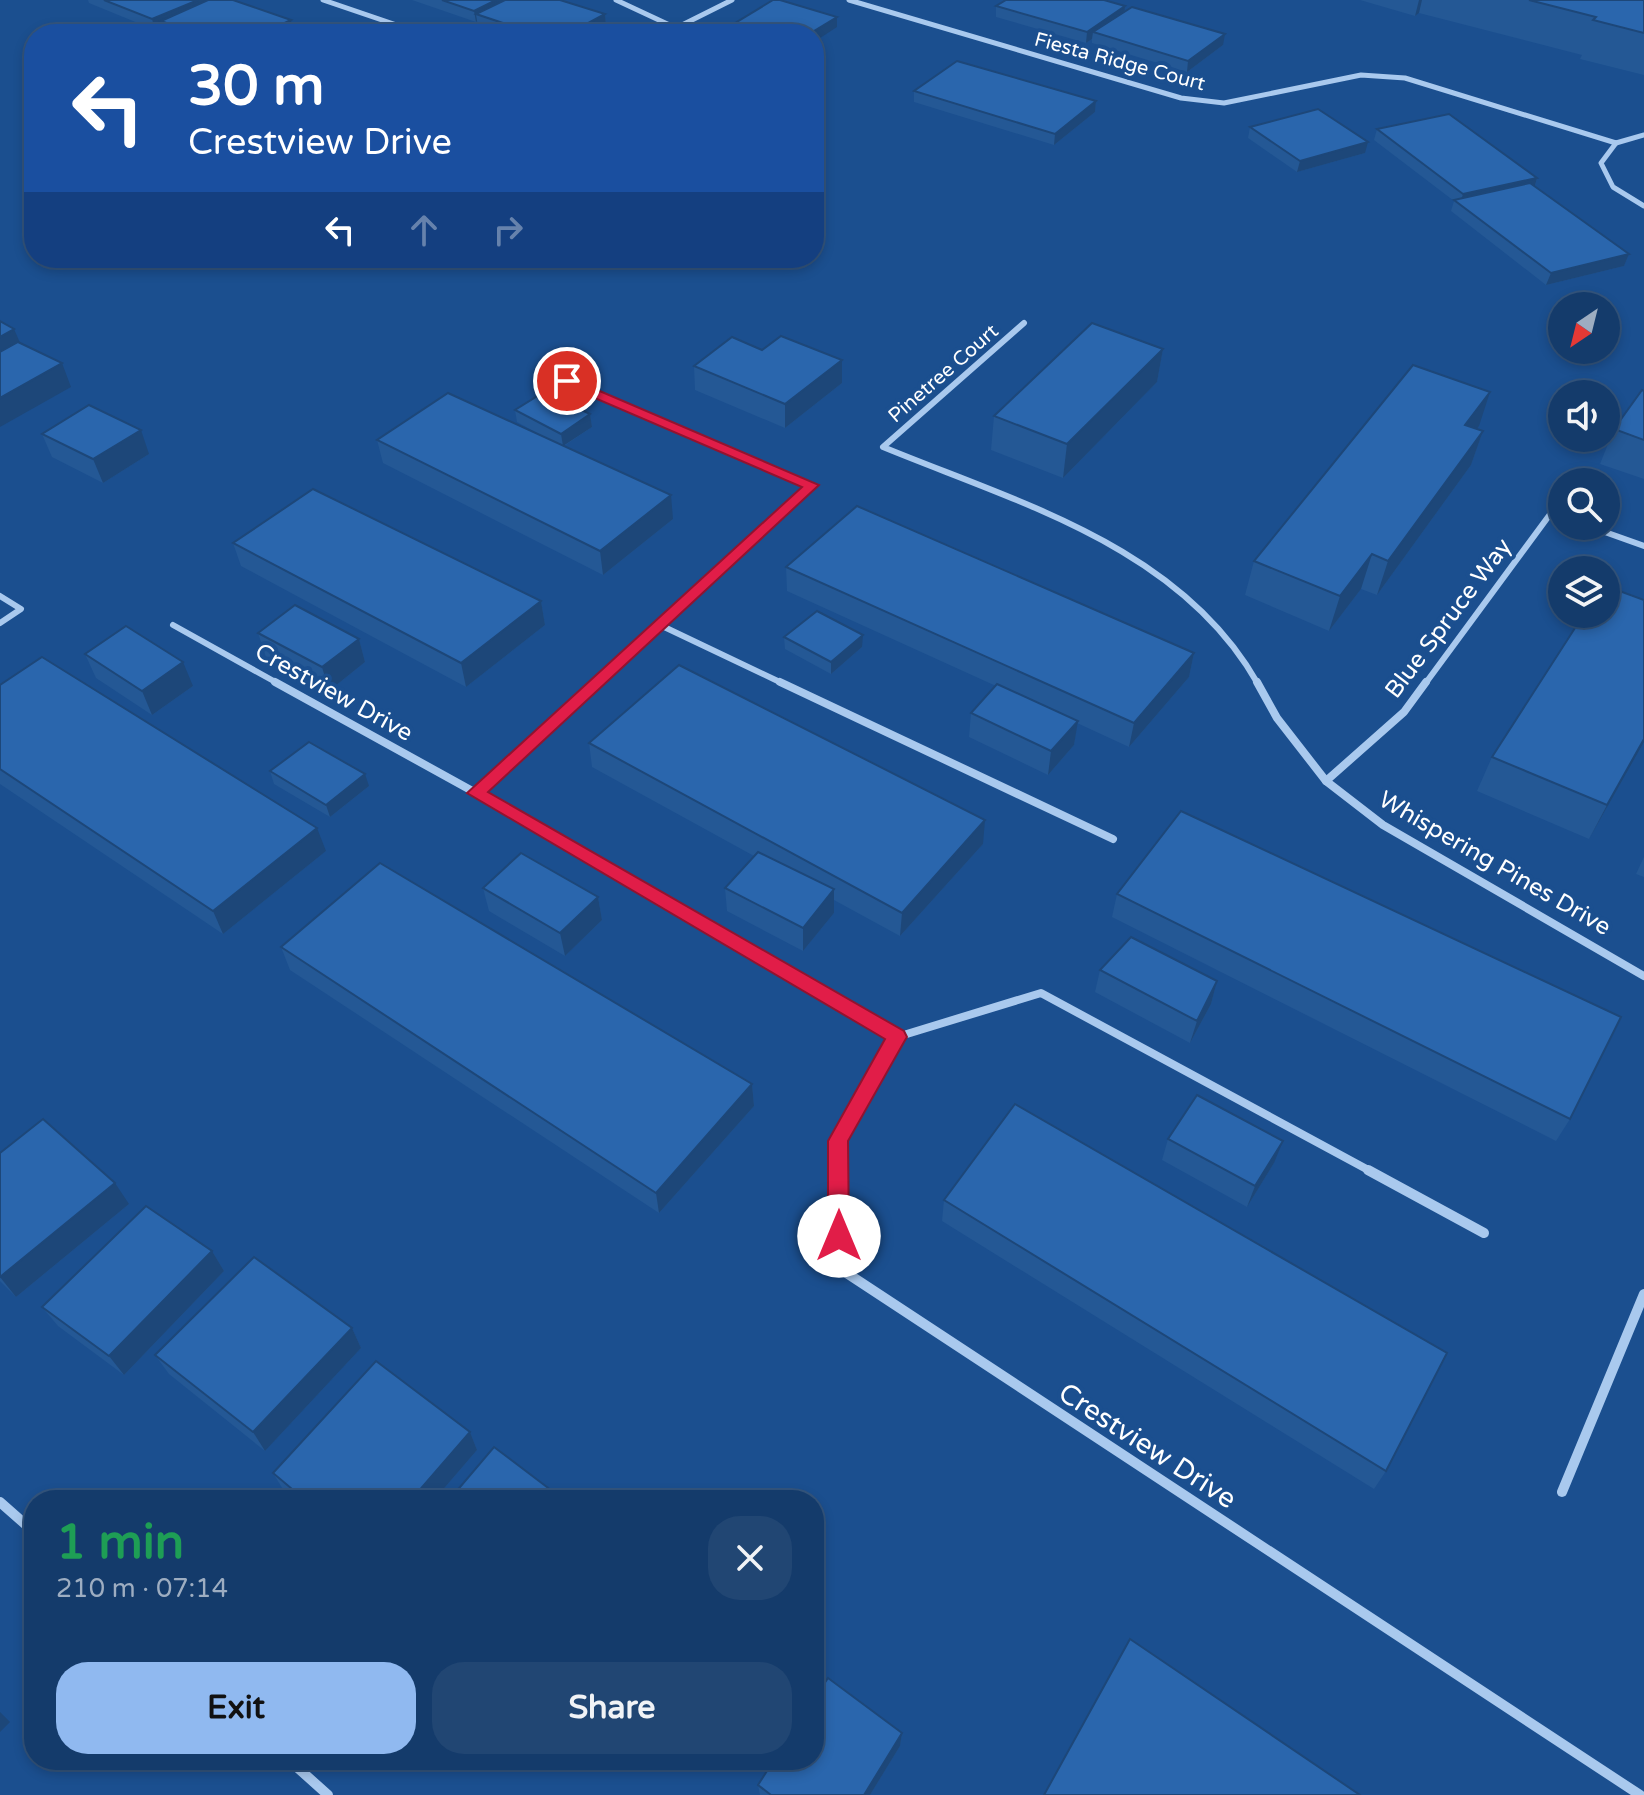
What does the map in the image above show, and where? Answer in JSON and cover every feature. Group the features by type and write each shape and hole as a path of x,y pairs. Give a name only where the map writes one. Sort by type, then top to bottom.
{"street":[{"path":"323,0 394,24"},
{"path":"616,0 668,24"},
{"path":"685,24 732,0"},
{"name":"Fiesta Ridge Court","path":"849,0 1181,98 1224,103 1361,75 1405,78 1616,143"},
{"path":"1644,135 1616,143 1601,163 1613,187 1644,206"},
{"name":"Pinetree Court","path":"883,447 1024,323"},
{"path":"476,793 812,485 567,381"},
{"name":"Whispering Pines Drive","path":"883,447 1093,533 1186,594 1240,652 1277,718 1326,781 1383,825 1644,976"},
{"name":"Blue Spruce Way","path":"1326,781 1404,712 1548,517"},
{"path":"1620,537 1644,546"},
{"path":"0,596 21,609 0,623"},
{"name":"Crestview Drive","path":"173,625 476,793 897,1037 838,1141 839,1268 1640,1795"},
{"path":"660,625 1113,839"},
{"path":"897,1037 1041,993 1484,1233"},
{"path":"1562,1492 1644,1294"},
{"path":"0,1502 24,1523"},
{"path":"300,1770 328,1795"}],"building":[{"path":"104,0 198,0 152,19"},
{"path":"208,0 233,0 291,20 282,24 169,24 161,21"},
{"path":"442,0 496,0 474,11"},
{"path":"505,0 560,0 605,14 586,24 506,24 476,14"},
{"path":"773,0 837,17 824,25 733,24"},
{"path":"1006,0 1104,0 1125,6 1087,32 996,6"},
{"path":"1529,0 1644,0 1644,33 1593,20 1596,17"},
{"path":"1132,7 1225,34 1188,61 1093,32"},
{"path":"957,61 1096,101 1055,134 914,91"},
{"path":"1318,109 1368,142 1300,161 1250,127"},
{"path":"1449,114 1537,178 1463,194 1377,129"},
{"path":"1530,183 1629,254 1551,273 1454,200"},
{"path":"0,321 14,329 0,337"},
{"path":"1092,323 1163,349 1067,444 994,416"},
{"path":"781,336 842,360 785,404 694,366 732,337 762,350"},
{"path":"18,342 62,363 0,398 0,352"},
{"path":"1413,365 1490,392 1465,425 1483,431 1388,561 1372,554 1340,596 1254,561"},
{"path":"1644,391 1644,440 1620,431 1620,421"},
{"path":"544,392 590,414 561,434 515,410"},
{"path":"448,393 671,495 600,551 377,440"},
{"path":"89,405 141,430 93,459 42,434"},
{"path":"313,489 541,601 461,663 233,543"},
{"path":"857,506 1194,653 1134,723 786,567"},
{"path":"1620,591 1644,600 1644,739 1607,805 1492,757 1575,628 1620,628"},
{"path":"295,605 359,639 322,667 258,633"},
{"path":"817,611 863,635 831,662 784,637"},
{"path":"126,626 183,662 142,691 85,654"},
{"path":"42,657 317,828 213,911 0,769 0,685"},
{"path":"679,665 985,820 902,913 589,743"},
{"path":"997,684 1078,721 1051,751 971,713"},
{"path":"309,742 365,774 326,805 270,771"},
{"path":"1181,811 1621,1017 1570,1119 1117,894"},
{"path":"758,852 834,889 803,928 725,888"},
{"path":"521,853 598,897 560,933 483,888"},
{"path":"380,863 752,1084 656,1193 281,947"},
{"path":"1131,937 1217,981 1197,1021 1100,970"},
{"path":"1197,1095 1283,1141 1255,1186 1168,1139"},
{"path":"1015,1104 1447,1353 1386,1471 944,1200"},
{"path":"43,1119 115,1183 0,1277 0,1153"},
{"path":"146,1206 212,1251 109,1356 42,1307"},
{"path":"254,1257 352,1328 253,1432 155,1355"},
{"path":"376,1361 470,1432 420,1490 293,1490 273,1473"},
{"path":"494,1447 551,1490 457,1490"},
{"path":"1130,1639 1360,1795 1044,1795"},
{"path":"828,1678 902,1733 864,1795 771,1795 758,1785 768,1770 824,1770 824,1684"}],"route":[{"path":"567,381 812,485 476,793 897,1037 838,1141 839,1236"}]}
